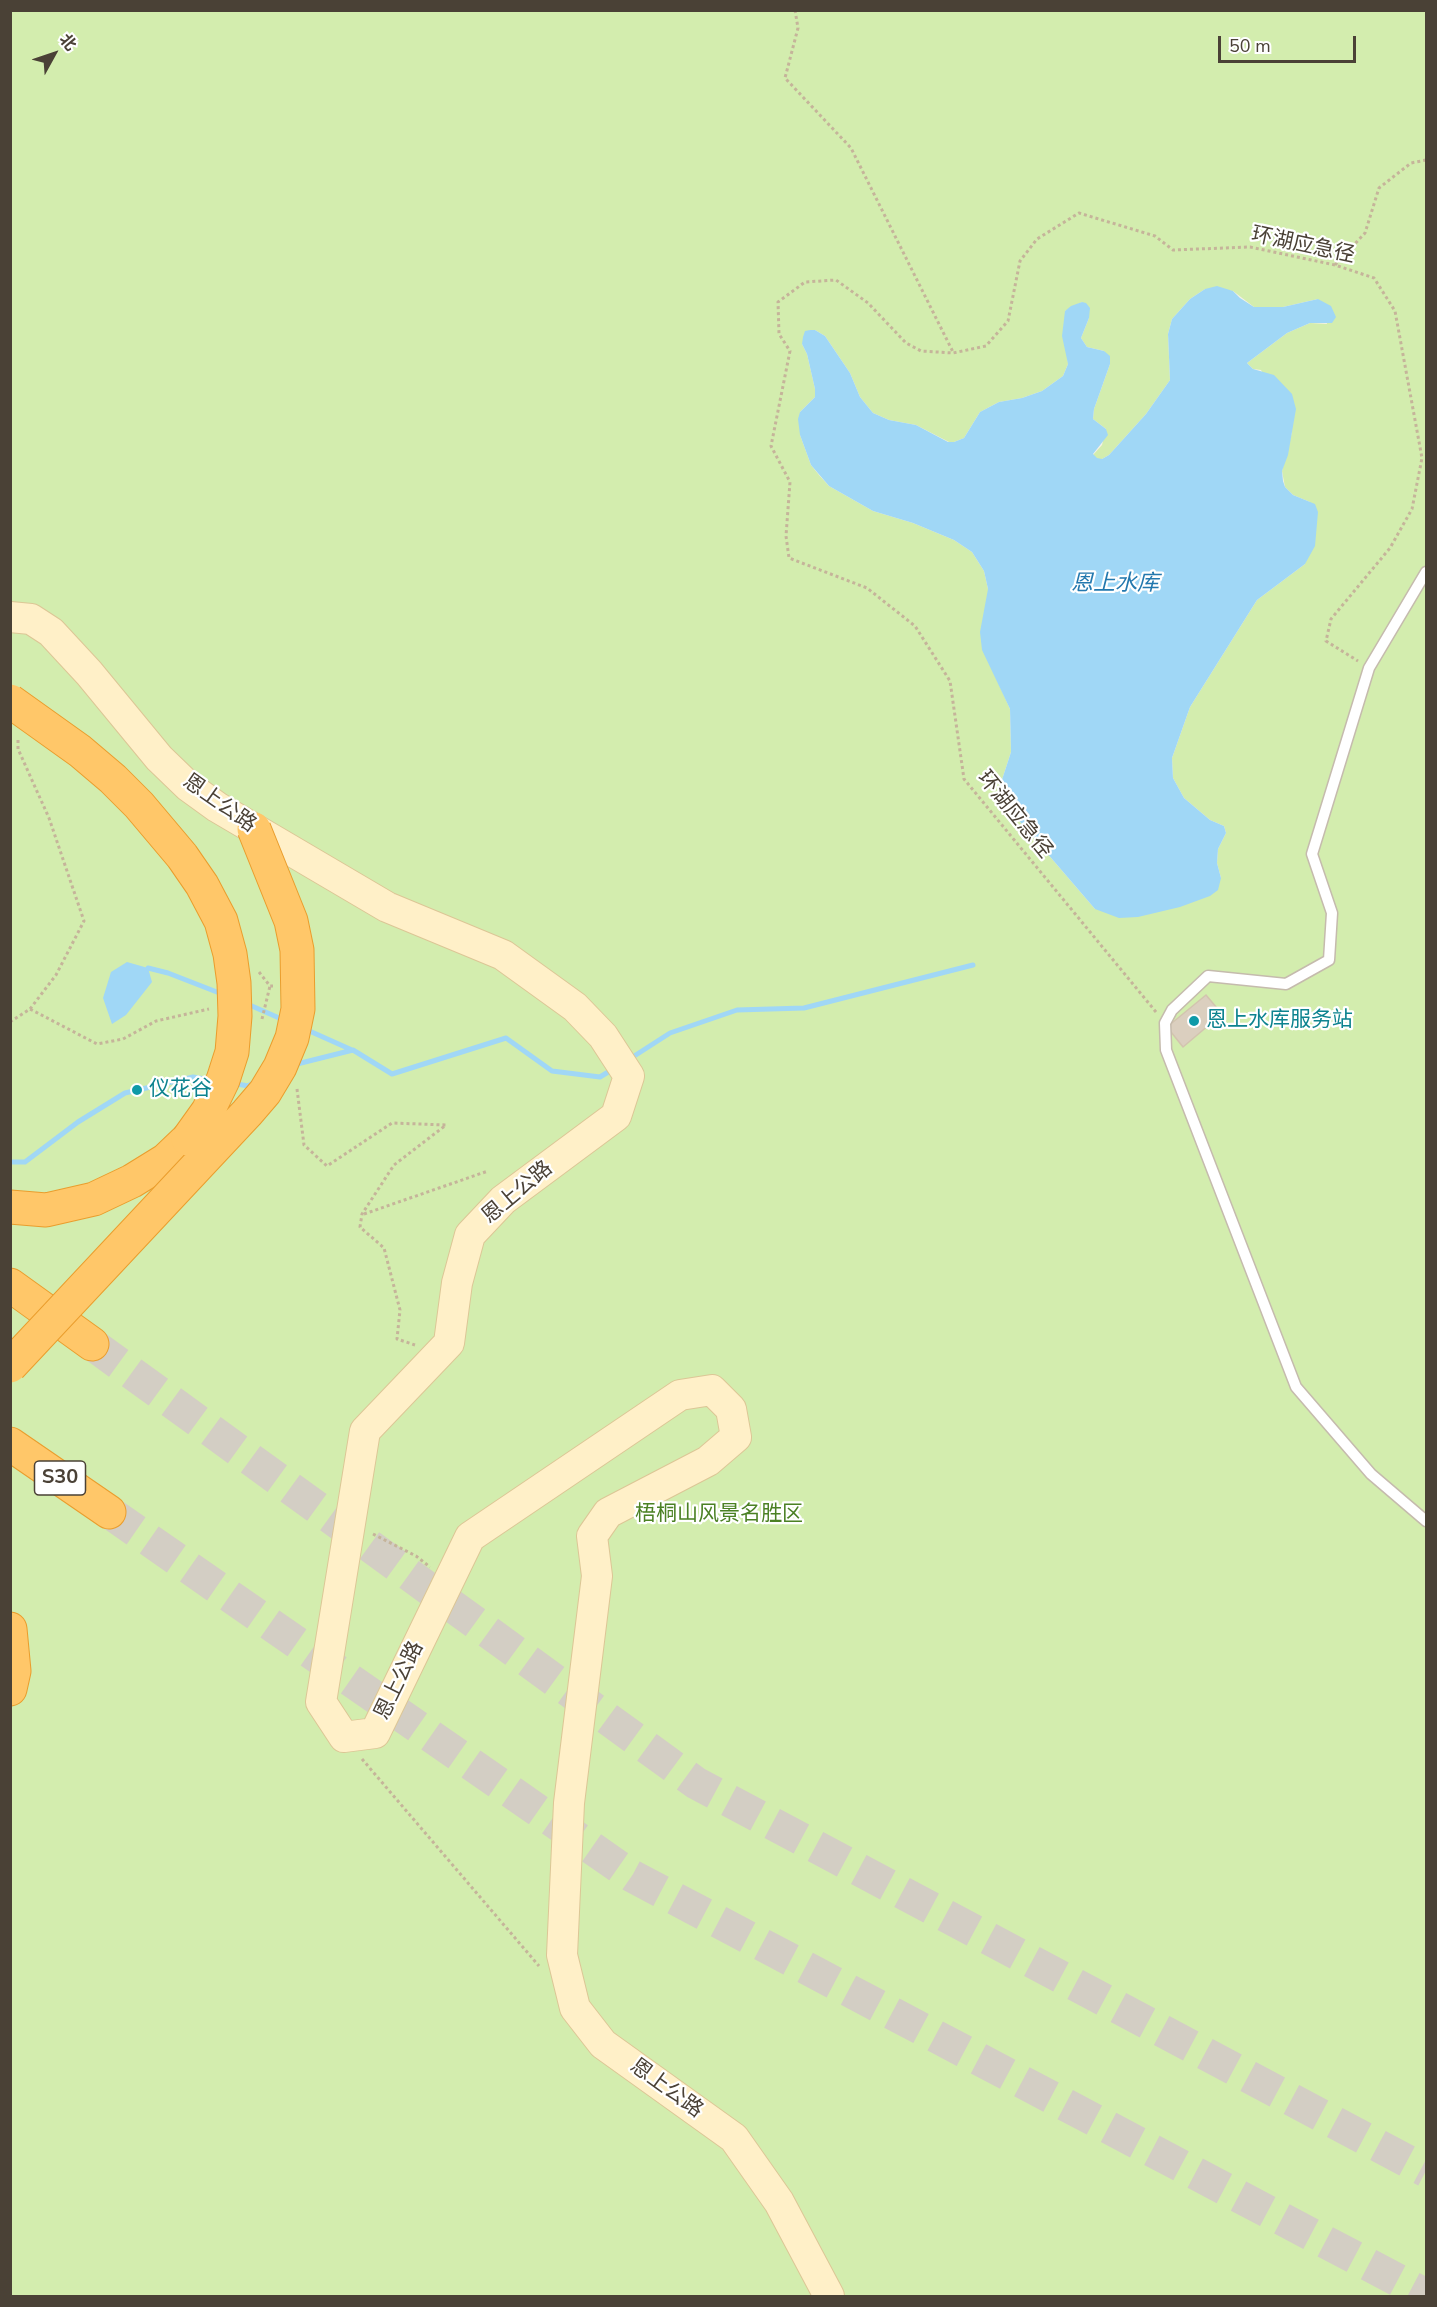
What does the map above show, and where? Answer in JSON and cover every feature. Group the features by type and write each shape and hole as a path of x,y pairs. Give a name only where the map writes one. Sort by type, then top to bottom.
{"highway":[{"path":"10,701 80,751 113,779 140,805 182,856 202,885 221,921 230,954 235,1016 232,1052 223,1080 208,1112 188,1139 166,1160 132,1181 94,1199 46,1210 10,1207"},
{"path":"10,1366 247,1113 265,1092 280,1067 292,1038 298,1010 297,950 287,910 254,829"},
{"path":"10,1285 92,1344"},
{"name":"S30","path":"10,1444 109,1512"},
{"path":"10,1629 14,1671 10,1689"}],"street":[{"name":"恩上公路","path":"10,616 31,619 51,633 188,786 217,807 387,907 503,955 575,1007 603,1036 629,1076 616,1116 503,1200 470,1235 457,1283 449,1343 365,1431 321,1702 344,1737 375,1733 470,1537 680,1395 712,1390 732,1409 736,1437 708,1461 608,1513 592,1536 597,1576 570,1803 562,1955 575,2008 603,2044 734,2138 779,2202 829,2296"}],"lane":[{"path":"1426,572 1369,668 1312,854 1332,913 1329,960 1286,984 1208,976 1172,1010 1165,1023 1166,1050 1296,1387 1371,1474 1426,1521"}],"path":[{"path":"795,10 798,28 785,78 851,147 953,353"},
{"path":"1335,265 1365,233 1379,188 1411,163 1426,160"},
{"name":"环湖应急径","path":"1165,1023 963,779 950,681 915,626 867,588 789,558 786,536 790,482 771,446 790,351 779,333 778,302 805,282 836,280 868,303 906,344 921,351 953,353 986,346 1008,321 1020,261 1037,239 1079,213 1155,236 1173,250 1250,247 1335,265 1374,278 1395,311 1422,458 1412,509 1390,548 1331,619 1326,641 1369,668"},
{"path":"10,1022 30,1009 56,975 84,921 49,818 18,749 18,739"},
{"path":"262,1021 270,986"},
{"path":"30,1009 97,1044 123,1039 156,1021 209,1009"},
{"path":"297,1088 304,1145 327,1166 392,1123 446,1125 394,1165 362,1214 360,1227 384,1248 400,1310 397,1339 420,1347"},
{"path":"362,1214 488,1171"},
{"path":"349,1529 378,1535 416,1556 434,1569 445,1587"},
{"path":"344,1737 541,1968"}],"green space":[{"name":"梧桐山风景名胜区","path":"11,11 1426,11 1426,2296 11,2296","holes":["1205,289 1233,291 1254,307 1283,307 1318,299 1327,324 1310,323 1287,333 1247,363 1253,369 1261,370 1292,432 1282,471 1285,487 1293,495 1310,502 1305,564 1257,600 1190,707 1172,758 1173,778 1184,798 1210,820 1224,826 1226,833 1218,849 1217,863 1221,878 1095,909 997,795 1011,752 1010,709 992,669 988,589 984,571 972,552 954,540 913,523 873,511 829,486 819,475 811,465 800,435 800,412 815,397 807,354 802,344 810,330 815,330 825,336 850,373 860,397 873,413 889,420 916,425 949,442 954,442 964,438 980,412 999,402 1022,398 1042,391 1063,376 1068,364 1065,311 1082,302 1089,318 1081,338 1087,347 1104,351 1110,364 1094,409 1093,419 1106,429 1102,445 1093,455 1097,459 1102,459 1109,455 1146,414 1170,380 1168,334 1172,319 1190,299"]}],"water":[{"name":"恩上水库","path":"1217,286 1233,291 1254,307 1283,307 1318,299 1331,306 1336,317 1332,323 1310,323 1287,333 1247,363 1253,369 1274,375 1292,394 1296,409 1288,455 1282,471 1283,481 1285,487 1293,495 1315,504 1318,512 1315,546 1305,564 1257,600 1190,707 1172,758 1173,778 1184,798 1210,820 1224,826 1226,833 1218,849 1217,863 1221,878 1218,890 1210,896 1180,907 1138,917 1119,918 1095,909 997,795 1011,752 1010,709 982,650 980,632 988,589 984,571 972,552 954,540 913,523 873,511 829,486 811,465 800,435 798,419 800,412 815,397 807,354 802,344 803,337 805,331 810,330 815,330 825,336 850,373 860,397 873,413 889,420 916,425 948,442 954,442 964,438 980,412 999,402 1022,398 1042,391 1063,376 1068,364 1062,336 1065,311 1071,306 1086,303 1090,308 1089,318 1081,338 1087,347 1104,351 1110,356 1110,364 1094,409 1093,419 1106,429 1108,435 1093,454 1102,459 1109,455 1146,414 1170,380 1168,334 1172,319 1190,299 1205,289"},
{"path":"127,962 148,968 152,982 126,1015 112,1024 103,998 111,972"}],"building":[{"name":"恩上水库服务站","path":"1206,995 1222,1014 1183,1047 1167,1027"}],"waterway":[{"path":"628,1060 670,1033 737,1010 804,1008 973,965"},
{"path":"148,968 168,973 222,994"},
{"path":"245,1003 286,1021"},
{"path":"305,1029 352,1050"},
{"path":"293,1065 353,1050 392,1074 506,1038 552,1071 600,1077 613,1069"},
{"path":"10,1162 25,1162 78,1122 125,1093 193,1077 211,1080"},
{"path":"232,1083 248,1086 255,1082"}],"tunnel":[{"path":"92,1344 696,1783 1426,2171"},
{"path":"109,1512 632,1876 1426,2295"}],"place":[{"name":"恩上水库服务站","path":"1194,1021"},
{"name":"仪花谷","path":"137,1090"}]}
